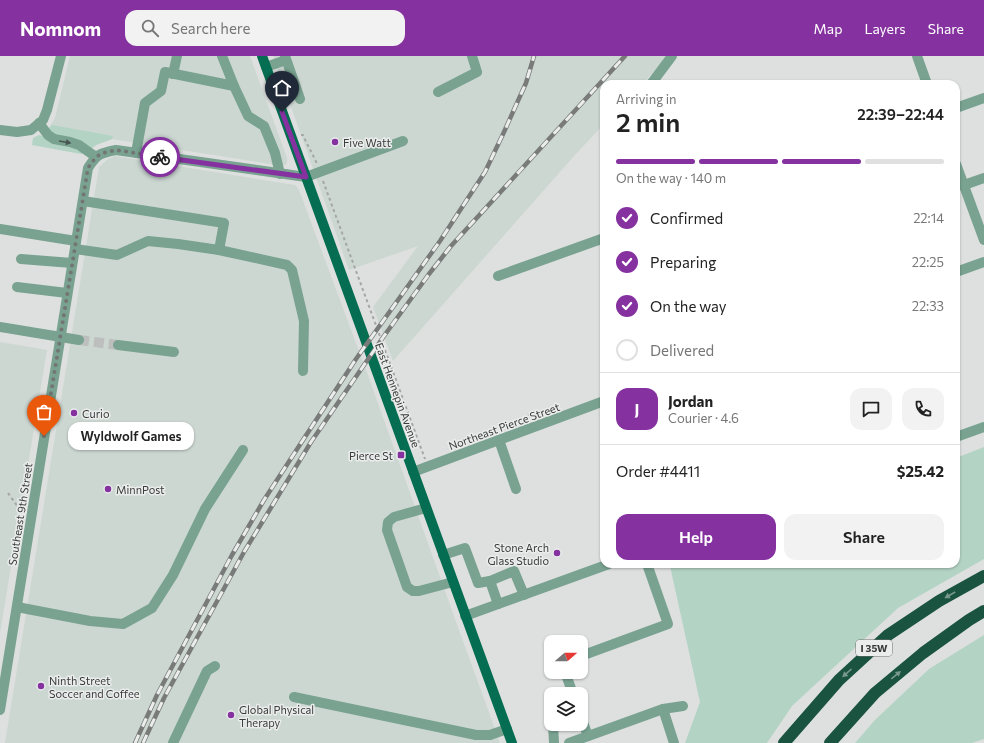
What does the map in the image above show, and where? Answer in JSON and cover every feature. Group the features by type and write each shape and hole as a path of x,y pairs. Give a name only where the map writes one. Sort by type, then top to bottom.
{"highway":[{"name":"I 35W","path":"784,743 839,680 888,635 939,601 984,576"},
{"path":"830,743 875,692 923,654 969,620 984,611"}],"main road":[{"name":"East Hennepin Avenue","path":"262,56 512,743"}],"street":[{"path":"0,130 17,132 30,130 43,120 61,56"},
{"path":"174,74 177,56"},
{"path":"222,56 248,116 264,126 275,153 280,174"},
{"path":"438,92 477,72 472,56"},
{"path":"654,80 672,56"},
{"path":"917,56 926,80"},
{"path":"266,68 285,58 300,99"},
{"path":"136,153 145,103 161,91 165,72 234,86"},
{"path":"960,107 984,98"},
{"path":"39,123 54,140 79,145 96,157 103,153 116,150 306,177 403,141"},
{"name":"Southeast 9th Street","path":"0,710 88,168 96,157"},
{"path":"960,174 984,240"},
{"path":"964,185 984,178"},
{"path":"83,201 224,223 219,250"},
{"path":"0,230 117,255 148,241 219,250 287,265 292,270 304,322 303,371"},
{"path":"498,276 600,239"},
{"path":"21,259 72,264"},
{"path":"960,271 984,262"},
{"path":"17,287 67,293"},
{"path":"0,327 80,340"},
{"path":"118,345 174,352"},
{"name":"Northeast Pierce Street","path":"413,472 600,402"},
{"path":"960,436 984,427"},
{"path":"499,440 516,489"},
{"path":"17,607 90,621 123,624 152,608 173,575 205,509 243,450"},
{"path":"426,508 394,517 388,522 387,530 408,587 413,591 419,591 453,582"},
{"path":"443,555 465,548 478,583 490,581 514,571 524,595"},
{"path":"465,616 600,567"},
{"path":"588,653 668,624 648,568"},
{"path":"490,581 498,604"},
{"path":"173,743 207,671 215,666"},
{"path":"294,697 476,735 490,735 507,729"},
{"path":"569,743 663,709 683,706"},
{"path":"663,709 674,743"},
{"path":"553,731 554,743"},
{"path":"586,731 588,736"}],"path":[{"path":"320,172 428,467"},
{"path":"528,415 549,408"},
{"path":"8,493 18,507"}],"shaded area":[{"path":"70,56 250,56 287,158 287,164 282,166 112,139 94,147 49,128 55,118"},
{"path":"273,56 669,56 646,80 600,80 600,128 393,361 373,307 418,246 349,270"},
{"path":"115,156 295,185 299,190 369,378 500,743 5,743 99,167 108,159"},
{"path":"0,342 47,350 0,633"}],"green space":[{"path":"52,125 113,136 112,139 92,148 50,133 49,128"},
{"path":"39,135 78,147 84,153 81,154 32,145 33,138"},
{"path":"984,447 984,559 898,608 792,706 767,743 685,743 700,702 670,568 960,568 960,456"},
{"path":"984,635 984,739 972,743 855,743 875,720 929,669"}],"tunnel":[{"path":"79,340 118,345"}],"railway":[{"path":"135,743 157,695 232,555 264,500 356,359 440,241 485,172 526,83 534,56"},
{"path":"603,80 625,56"},
{"path":"143,743 164,698 244,552 311,442 384,336 451,246 600,83"}],"way so far":[{"path":"44,436 88,168 96,157 103,153 116,150 160,157"}],"place":[{"name":"Five Watt","path":"335,142"},
{"name":"Curio","path":"74,413"},
{"name":"Wyldwolf Games","path":"44,436"},
{"name":"Pierce St","path":"401,455"},
{"name":"MinnPost","path":"108,489"},
{"name":"Stone Arch Glass Studio","path":"557,553"},
{"name":"Ninth Street Soccer and Coffee","path":"41,686"},
{"name":"Global Physical Therapy","path":"231,715"}],"route":[{"path":"160,157 306,177 282,112"}]}
